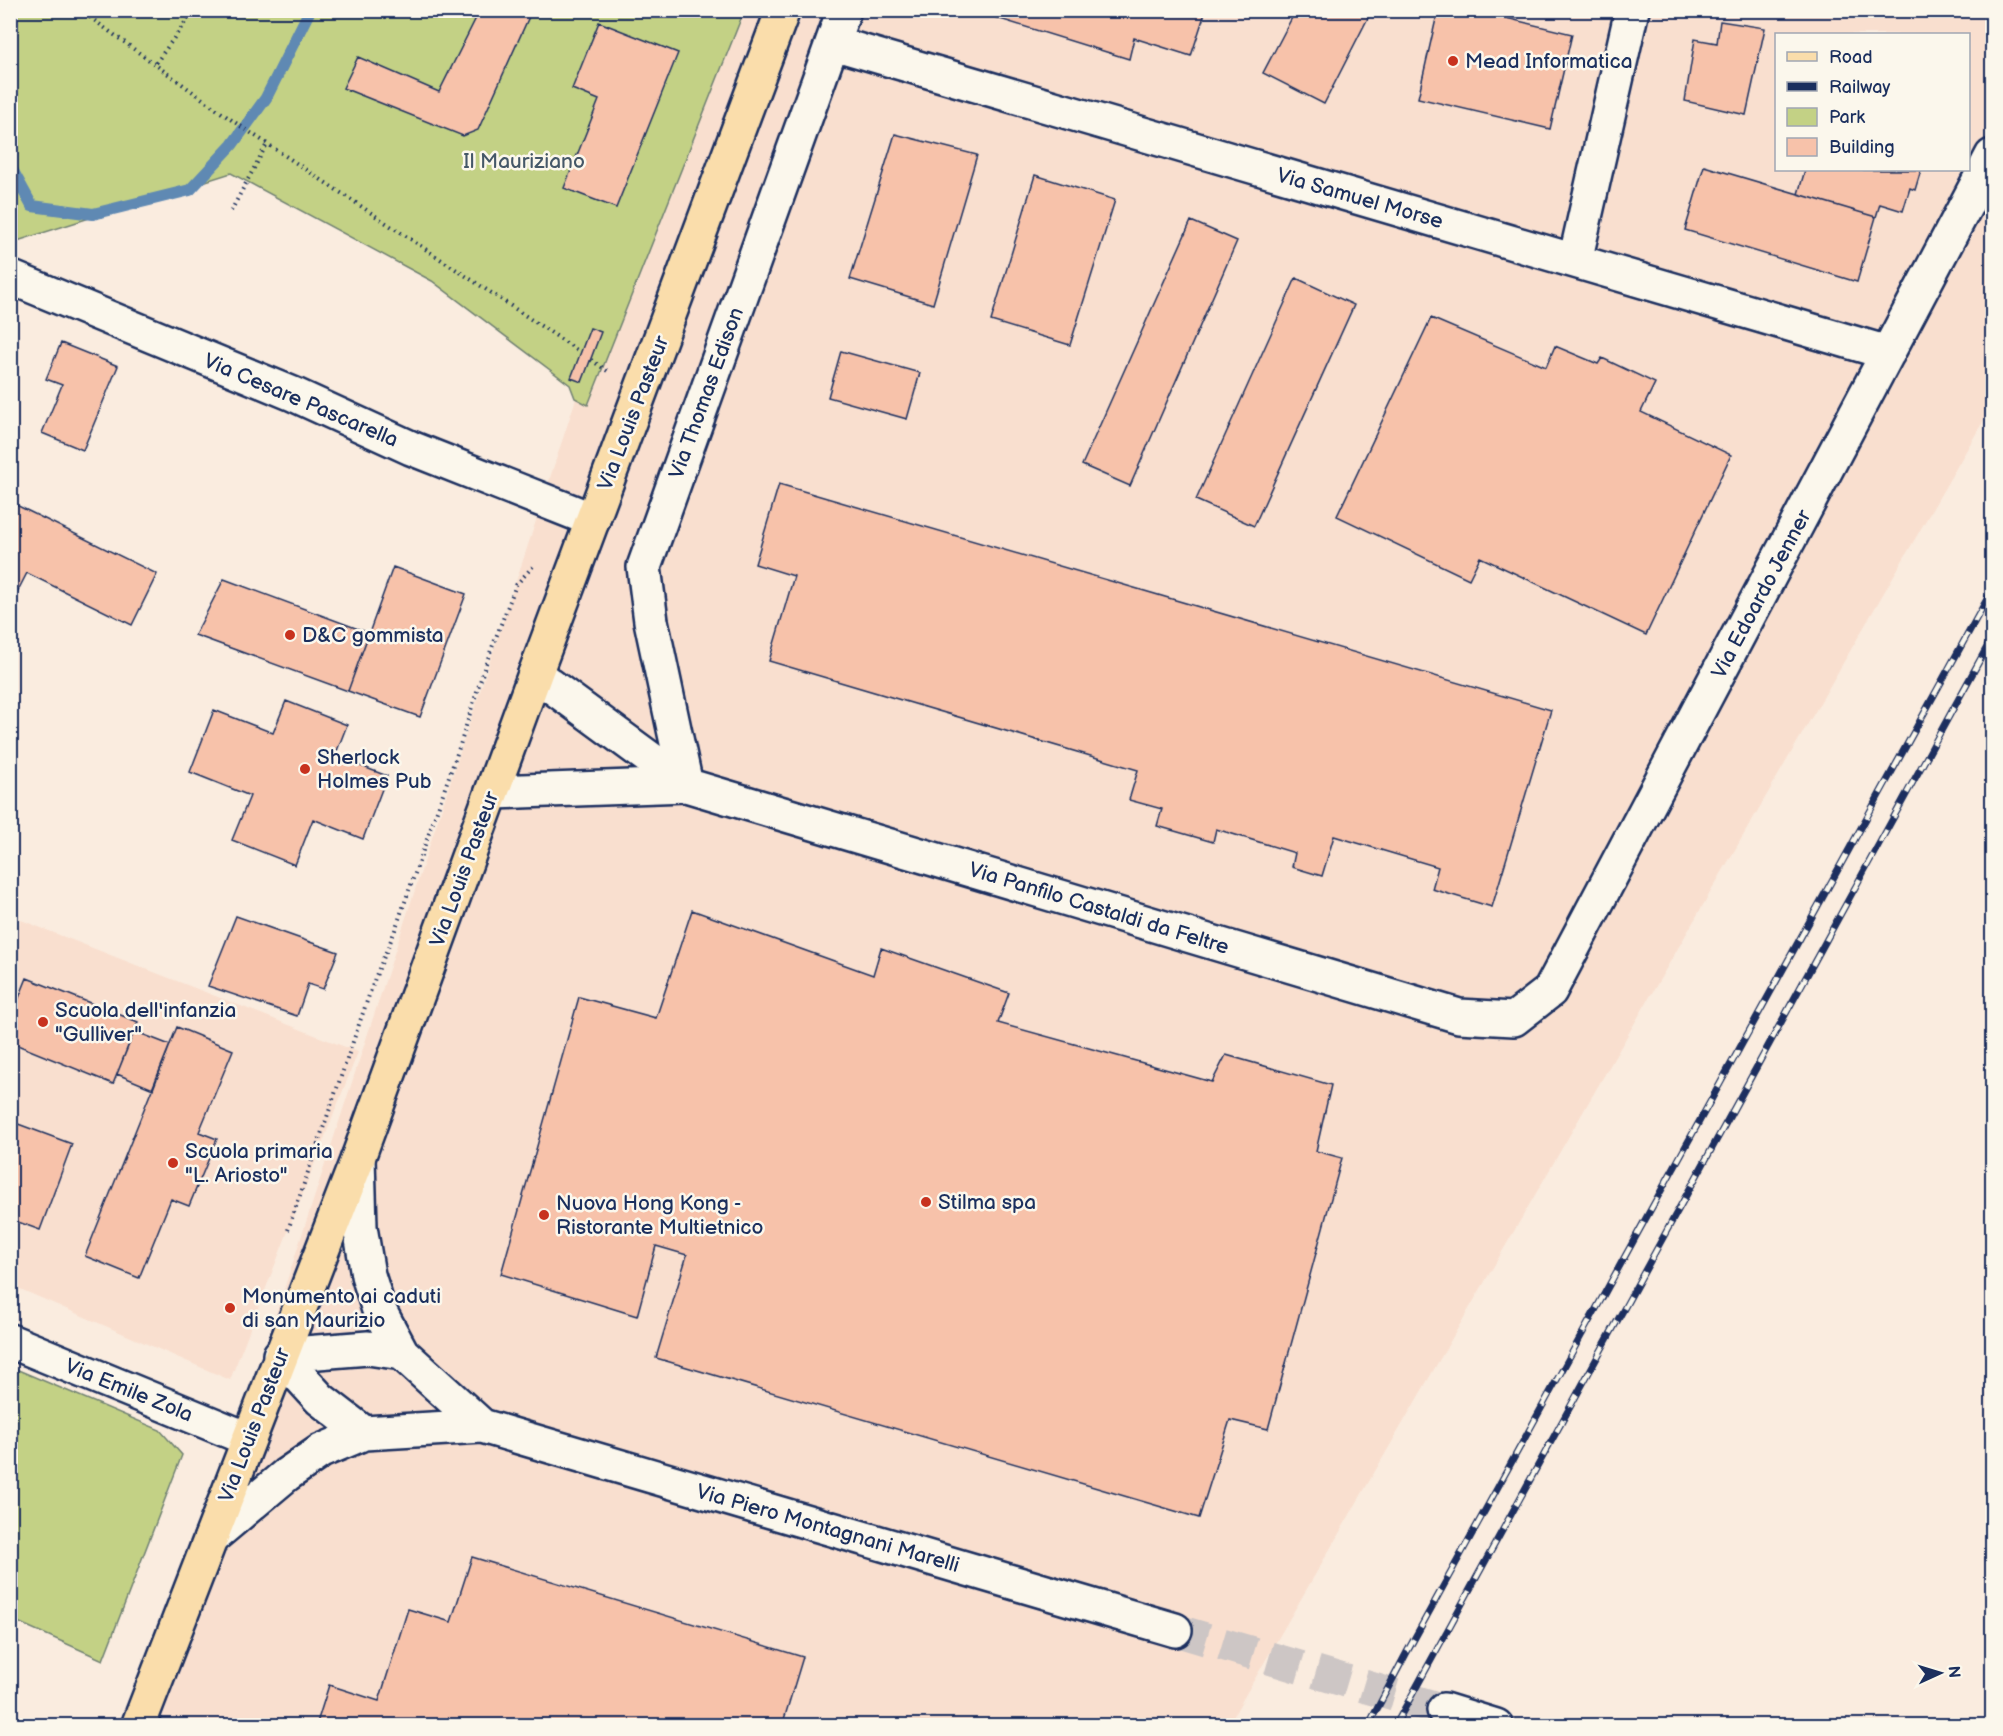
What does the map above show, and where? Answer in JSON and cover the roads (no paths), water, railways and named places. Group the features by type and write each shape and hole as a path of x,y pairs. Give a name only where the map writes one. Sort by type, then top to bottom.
{"main road":[{"name":"Via Louis Pasteur","path":"138,1725 358,1158 535,674 783,10"}],"street":[{"name":"Via Thomas Edison","path":"686,785 651,621 644,567 844,10"},
{"path":"1575,261 1632,10"},
{"name":"Via Samuel Morse","path":"832,43 1888,353"},
{"name":"Via Edoardo Jenner","path":"1514,1019 1550,991 1992,156"},
{"name":"Via Cesare Pascarella","path":"10,277 293,394 411,448 593,520"},
{"name":"Via Panfilo Castaldi da Feltre","path":"535,674 686,785"},
{"name":"Via Panfilo Castaldi da Feltre","path":"493,792 686,785 1459,1016 1514,1019"},
{"name":"Via Piero Montagnani Marelli","path":"358,1158 360,1227 368,1275 379,1310 402,1353 482,1426"},
{"name":"Via Emile Zola","path":"10,1341 248,1439"},
{"path":"280,1355 368,1348 402,1353"},
{"path":"280,1355 320,1399 364,1433"},
{"name":"Via Piero Montagnani Marelli","path":"211,1538 286,1475 321,1451 364,1433 482,1426 1175,1630"},
{"path":"1444,1710 1496,1725"}],"waterway":[{"path":"10,166 32,206 93,214 190,190 232,145 266,98 310,10"}],"tunnel":[{"path":"1175,1630 1444,1710"}],"railway":[{"path":"1368,1726 1992,590"},
{"path":"1395,1726 1992,638"}],"place":[{"name":"Mead Informatica","path":"1453,61"},
{"name":"D&C gommista","path":"290,635"},
{"name":"Sherlock Holmes Pub","path":"305,769"},
{"name":"Scuola dell'infanzia \"Gulliver\"","path":"43,1022"},
{"name":"Scuola primaria \"L. Ariosto\"","path":"173,1163"},
{"name":"Stilma spa","path":"926,1202"},
{"name":"Nuova Hong Kong - Ristorante Multietnico","path":"544,1215"},
{"name":"Monumento ai caduti di san Maurizio","path":"230,1308"}],"park label":[{"name":"Il Mauriziano","path":"524,161"}]}
